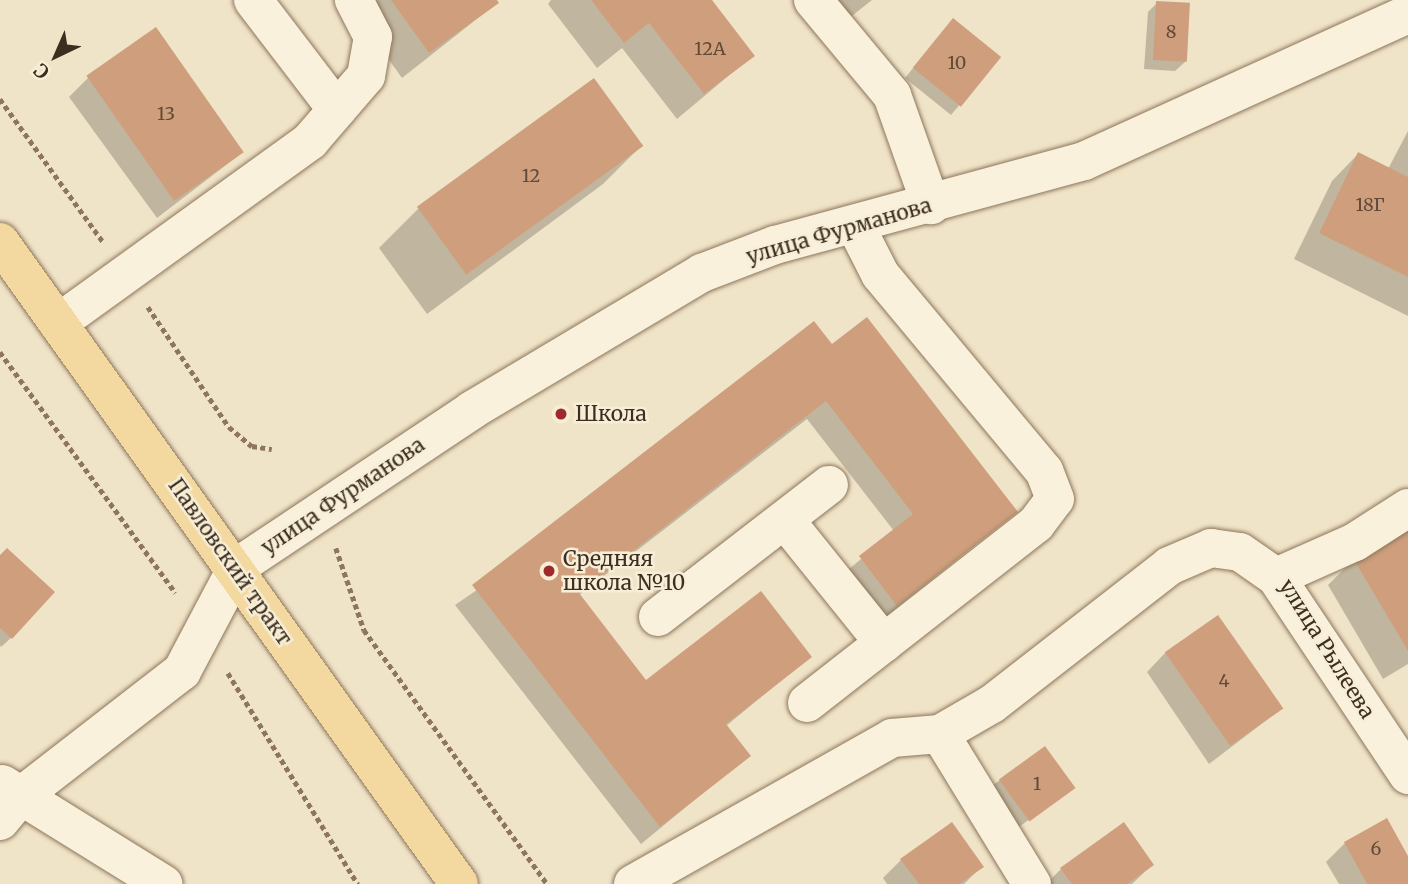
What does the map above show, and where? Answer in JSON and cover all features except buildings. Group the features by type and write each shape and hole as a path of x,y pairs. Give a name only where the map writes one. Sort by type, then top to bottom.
{"main road":[{"name":"Павловский тракт","path":"0,242 237,567 459,884"}],"street":[{"path":"253,0 337,110"},
{"path":"58,323 280,164 337,110 366,76 373,37 354,0"},
{"path":"813,0 892,95 931,205"},
{"name":"улица Фурманова","path":"237,567 472,410 702,273 775,244 931,205 1084,161 1408,14"},
{"path":"807,703 1036,524 1055,499 1044,471 880,274 855,225"},
{"path":"658,617 829,485"},
{"name":"улица Рылеева","path":"1408,508 1355,542 1276,577 1408,775"},
{"path":"785,520 884,643"},
{"path":"633,884 892,738 940,734 992,704 1169,566 1211,548 1240,552 1276,577"},
{"path":"163,884 7,800 182,671 237,567"},
{"path":"940,734 1032,884"}],"path":[{"path":"335,544 364,630 547,884"}],"place":[{"name":"Школа","path":"561,414"},
{"name":"Средняя школа №10","path":"549,571"}]}
